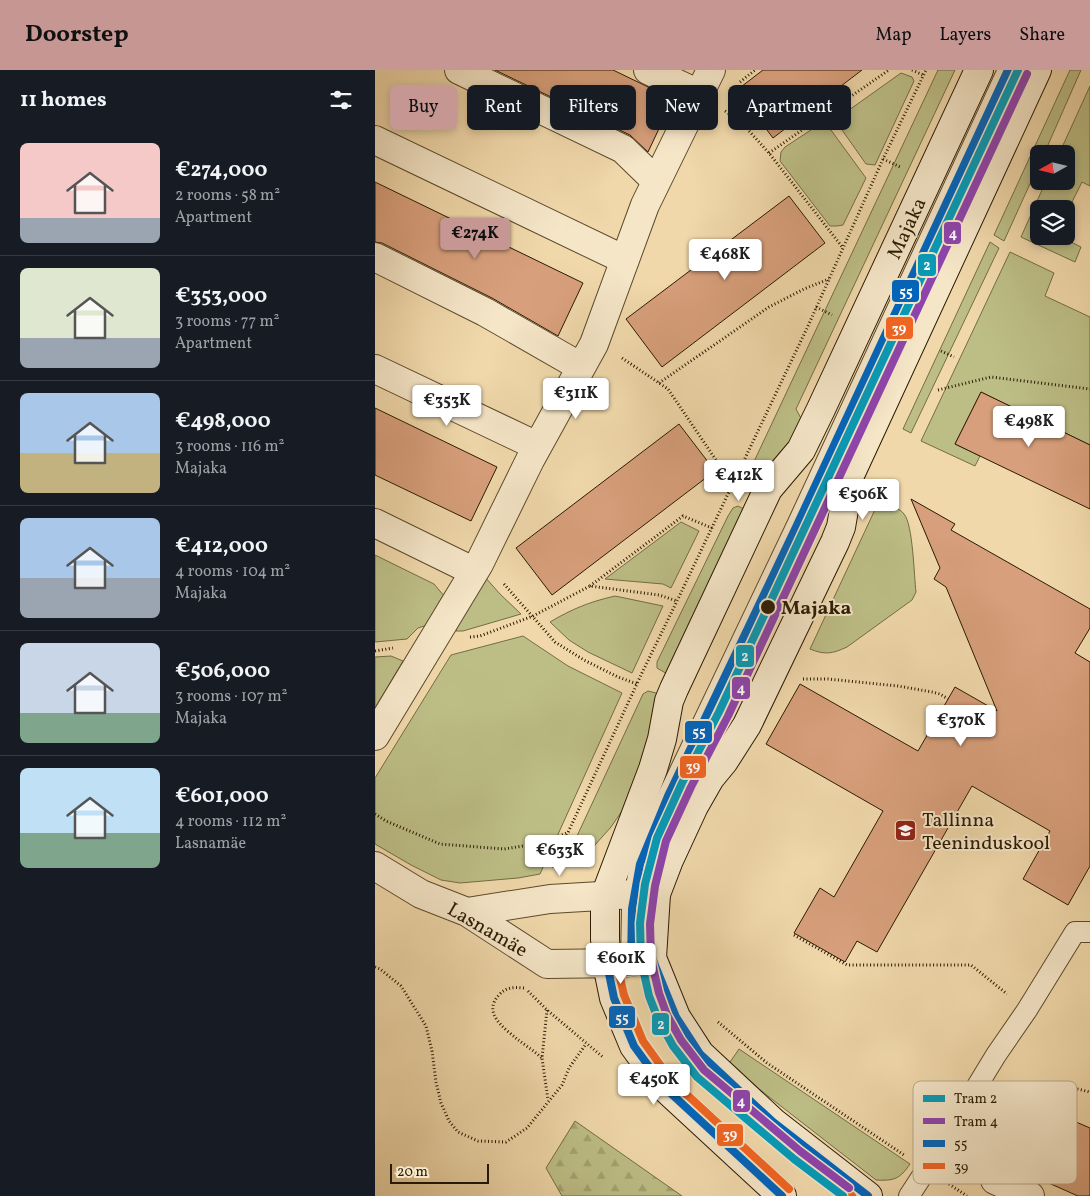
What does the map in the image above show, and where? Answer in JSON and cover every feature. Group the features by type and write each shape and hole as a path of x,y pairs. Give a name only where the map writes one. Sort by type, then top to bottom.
{"street":[{"path":"459,70 623,149 656,181"},
{"path":"375,736 476,568 537,446 594,344 645,205 705,82 648,70"},
{"name":"Majaka","path":"630,962 605,939 605,896 653,769 662,739 671,695 768,489 801,450 821,410 979,70"},
{"path":"782,1196 664,1087 634,1046 614,998 630,962 645,894 669,860 694,806 710,778 724,761 747,726 835,542 841,527 850,475 1037,70"},
{"path":"375,140 625,260"},
{"path":"375,257 485,312 581,367"},
{"path":"375,369 537,446"},
{"path":"375,523 476,568"},
{"name":"Lasnamäe","path":"375,866 421,894 467,912 547,964 630,962"},
{"path":"467,912 550,899 645,894"},
{"path":"630,962 676,1018 700,1054 773,1122 868,1196"},
{"path":"1004,1184 1030,1196"}],"lane":[{"path":"645,894 640,864 668,796 1009,70"},
{"path":"981,1081 1075,932 1090,932"},
{"path":"909,1196 917,1184"}],"path":[{"path":"769,153 889,70"},
{"path":"911,70 923,75"},
{"path":"550,872 926,70"},
{"path":"705,82 769,153 843,248"},
{"path":"883,159 907,171"},
{"path":"659,383 769,307 804,289 829,279"},
{"path":"816,308 839,319"},
{"path":"935,348 954,357"},
{"path":"618,356 668,389 720,466 729,493"},
{"path":"938,390 991,378 1090,389"},
{"path":"375,651 480,636 533,616 590,586 683,516 712,528"},
{"path":"476,568 504,583 555,642 584,660 637,684"},
{"path":"590,586 659,595 677,601"},
{"path":"795,679 898,686 940,694 948,699"},
{"path":"375,814 386,821 440,844 504,848 542,843 568,832"},
{"path":"794,935 847,964 971,965 1027,1010"},
{"path":"375,967 401,986 426,1026 441,1102 449,1121 458,1132 477,1141 507,1142 527,1128 563,1086 569,1068 586,1044 524,988 512,988 503,991 496,998 493,1009 494,1016 503,1028 542,1058"},
{"path":"524,988 529,982"},
{"path":"547,1010 542,1058 549,1101"},
{"path":"717,1021 767,1063 913,1161"},
{"path":"1077,1089 1090,1092"},
{"path":"949,1184 968,1196"}],"green space":[{"path":"938,70 955,70 796,409 804,424 754,493 743,485"},
{"path":"1070,70 1081,70 1048,145 1035,145"},
{"path":"901,73 912,77 914,81 875,165 866,164 842,130 851,130 851,109"},
{"path":"1090,86 1090,186 1082,182 1073,200 1038,200 1042,190 1075,190 1075,145 1063,145"},
{"path":"811,130 831,130 866,178 843,225 830,226 780,161 781,152 785,147"},
{"path":"1030,157 1030,184 1004,241 994,235"},
{"path":"1030,217 1030,241 1021,237"},
{"path":"990,242 999,248 911,433 903,429"},
{"path":"1075,244 1081,247 1075,262 1038,245"},
{"path":"1010,252 1054,273 1045,296 1090,317 1090,445 981,392 955,444 980,456 975,466 921,441"},
{"path":"879,501 899,509 907,520 911,539 916,592 912,600 847,647 829,653 810,649"},
{"path":"738,506 746,510 669,675 657,668 657,662 728,516 733,508"},
{"path":"681,522 699,531 671,588 663,584 605,579"},
{"path":"375,555 434,584 445,597 430,624 418,628 407,639 375,642"},
{"path":"484,576 521,614 463,631 456,631 459,617"},
{"path":"615,596 663,606 632,673 588,652 569,640 550,622 581,606"},
{"path":"523,636 568,666 622,693 540,874 518,878 460,883 441,880 375,844 375,778 451,655"},
{"path":"391,656 403,661 375,708 375,657"},
{"path":"648,691 660,694 640,772 622,811 594,846 577,858 564,864 643,694"},
{"path":"739,1049 910,1164 896,1178 876,1180 728,1065"},
{"path":"575,1121 682,1196 562,1196 546,1168"}],"building":[{"path":"495,70 613,70 646,86 646,130 658,130 648,152 630,135 620,130 636,130 636,85 550,85 550,96 540,92 540,85 526,85"},
{"path":"763,70 862,70 842,85 744,85"},
{"path":"767,130 783,130 773,138"},
{"path":"375,182 583,283 558,336 492,298 382,243 375,242"},
{"path":"789,196 825,243 662,367 626,319"},
{"path":"981,392 1090,445 1090,509 955,444"},
{"path":"375,408 497,467 471,521 375,475"},
{"path":"679,424 715,471 552,595 516,548"},
{"path":"911,499 955,524 951,530 1090,609 1090,628 1075,653 1090,662 1090,866 1068,905 1023,879 1050,831 972,786 877,952 857,941 845,962 794,933 820,888 834,897 883,811 766,744 800,684 918,751 955,687 997,711 946,587 934,579 940,568"},
{"path":"1077,1122 1090,1128 1090,1196 1078,1196 1051,1184 1077,1184"}],"tram line":[{"name":"2","path":"843,1196 794,1159 697,1077 673,1046 658,1019 649,996 641,960 640,923 645,884 657,838 682,783 719,712 1018,70"},
{"name":"4","path":"849,1188 800,1151 704,1070 681,1040 667,1015 659,993 651,959 650,924 655,886 666,841 691,787 728,716 1027,74"}],"transit line":[{"name":"55","path":"631,962 632,909 640,864 668,796 797,525 1008,70"},
{"name":"39","path":"641,962 642,910 650,867 677,800 806,529 1017,74"},
{"name":"55","path":"782,1196 664,1087 634,1046 614,998 607,964 652,958 676,1017 700,1054 773,1122 868,1196"},
{"name":"39","path":"789,1189 671,1080 643,1041 624,995 619,973 646,969 667,1022 692,1060 767,1130 852,1196"}],"place":[{"name":"Majaka","path":"768,607"},
{"name":"Tallinna Teeninduskool","path":"906,831"}]}
